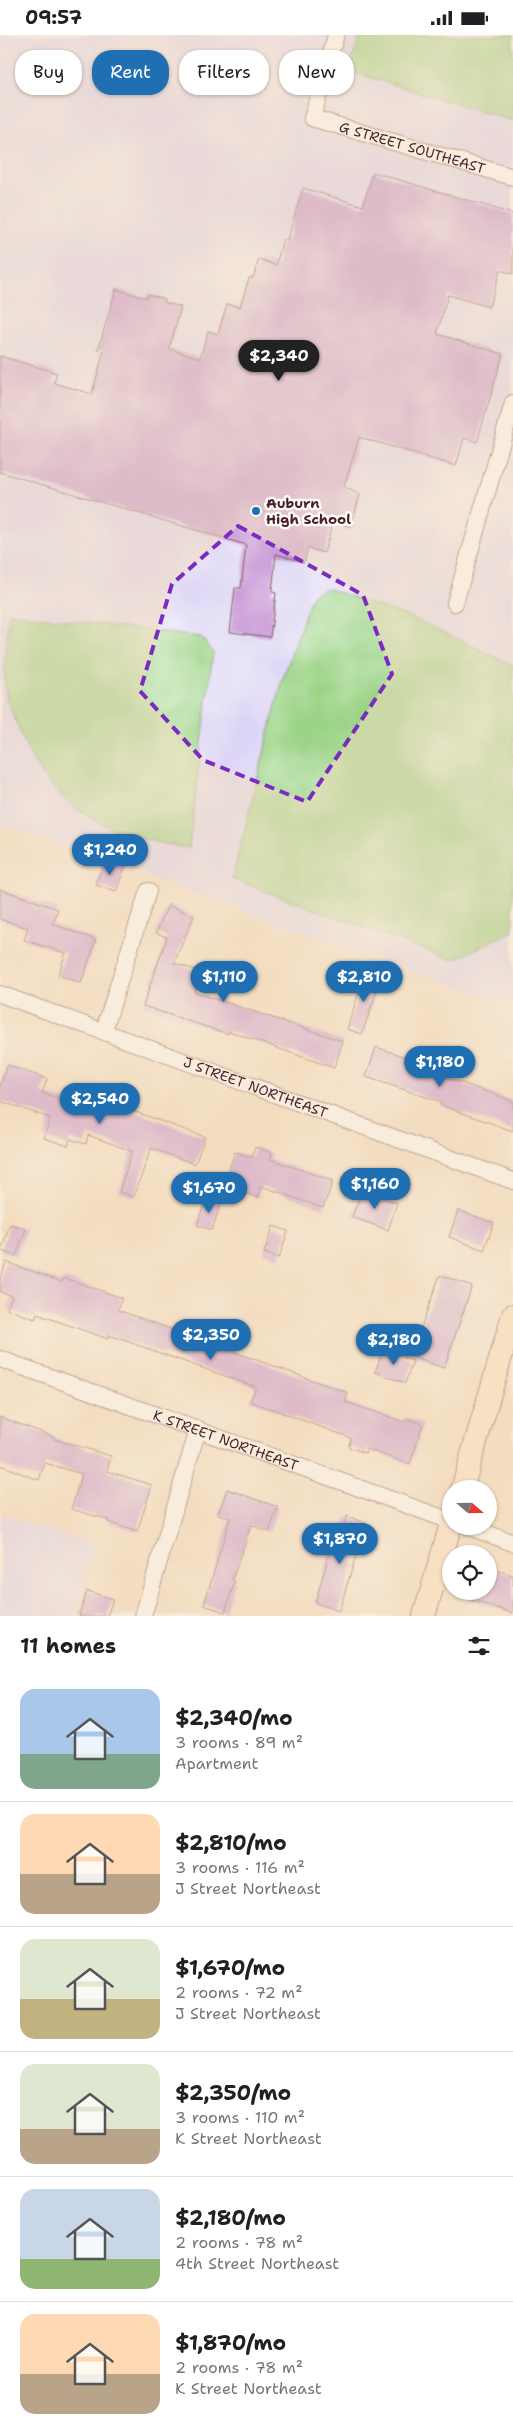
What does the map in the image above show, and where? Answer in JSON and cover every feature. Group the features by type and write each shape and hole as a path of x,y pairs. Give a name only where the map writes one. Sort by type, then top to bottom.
{"street":[{"name":"G STREET SOUTHEAST","path":"336,35 312,118 513,177"},
{"path":"455,603 513,403"},
{"path":"104,1030 148,891"},
{"name":"J STREET NORTHEAST","path":"0,994 104,1030 513,1181"},
{"path":"465,1480 513,1315"},
{"name":"K STREET NORTHEAST","path":"0,1359 442,1519"},
{"path":"143,1616 198,1429"},
{"path":"424,1616 447,1535"},
{"path":"491,1535 513,1543"}],"highlighted area":[{"path":"238,526 363,595 392,674 307,802 203,760 140,691 172,584"}],"shaded area":[{"name":"Auburn High School","path":"0,35 513,35 513,1006 0,824"},
{"path":"0,1514 94,1545 73,1616 0,1616"}],"green space":[{"path":"360,35 513,35 513,121 354,73 354,55"},
{"path":"326,588 413,618 513,665 513,931 453,960 232,879 282,681 312,595"},
{"path":"9,613 201,637 213,652 189,848 132,836 108,826 85,814 65,799 47,780 32,757 11,711 7,697 5,663"}],"building":[{"path":"373,172 513,214 513,274 500,270 489,307 448,295 437,334 503,354 477,442 464,438 456,466 359,437 344,487 360,495 351,527 333,522 324,553 308,548 304,562 276,554 272,592 276,593 270,637 230,632 235,588 241,588 246,545 0,472 0,356 57,373 54,383 92,394 104,351 98,350 116,289 146,298 148,294 165,299 164,302 181,307 169,349 200,358 208,331 218,334 227,304 240,307 249,278 253,278 259,259 276,265 283,239 287,240 303,188 363,206"},
{"path":"105,859 125,867 116,892 96,885"},
{"path":"0,889 58,909 53,924 96,940 81,983 58,975 66,953 24,940 28,928 0,919"},
{"path":"168,905 194,916 174,963 201,972 194,992 343,1041 334,1068 229,1031 228,1034 143,1006 167,937 156,933"},
{"path":"365,973 381,979 362,1034 347,1029"},
{"path":"376,1047 431,1065 428,1071 513,1101 513,1131 440,1105 441,1102 366,1077"},
{"path":"7,1065 47,1079 42,1093 79,1105 83,1093 205,1137 195,1164 151,1148 134,1197 119,1192 132,1151 88,1135 86,1144 70,1139 68,1146 44,1138 50,1118 0,1101 0,1086"},
{"path":"255,1147 272,1153 270,1159 333,1181 323,1208 261,1186 258,1198 223,1186 235,1152 252,1157"},
{"path":"362,1191 397,1203 388,1230 352,1217"},
{"path":"206,1198 221,1203 212,1230 197,1225"},
{"path":"458,1210 494,1223 484,1250 449,1237"},
{"path":"10,1224 26,1229 16,1256 1,1251"},
{"path":"273,1226 288,1231 279,1258 264,1253"},
{"path":"6,1262 62,1282 64,1278 122,1298 118,1310 348,1393 345,1402 405,1422 406,1418 423,1424 410,1464 366,1449 365,1453 348,1447 351,1438 250,1401 256,1387 109,1335 108,1339 37,1314 35,1319 7,1309 12,1296 0,1292 0,1279"},
{"path":"440,1275 472,1286 444,1368 401,1353 410,1326 420,1330"},
{"path":"383,1349 413,1361 405,1383 375,1372"},
{"path":"0,1417 55,1437 54,1439 111,1456 107,1471 152,1485 137,1532 108,1522 109,1520 71,1509 82,1474 45,1463 39,1480 0,1465"},
{"path":"227,1489 278,1507 269,1532 251,1525 232,1580 235,1581 225,1612 204,1605 230,1518 218,1514"},
{"path":"347,1516 366,1523 339,1611 315,1603 332,1544 336,1545"},
{"path":"497,1570 513,1575 513,1613 472,1600 497,1600"},
{"path":"87,1591 113,1599 107,1616 79,1616"}],"place":[{"name":"Auburn High School","path":"256,511"}]}
